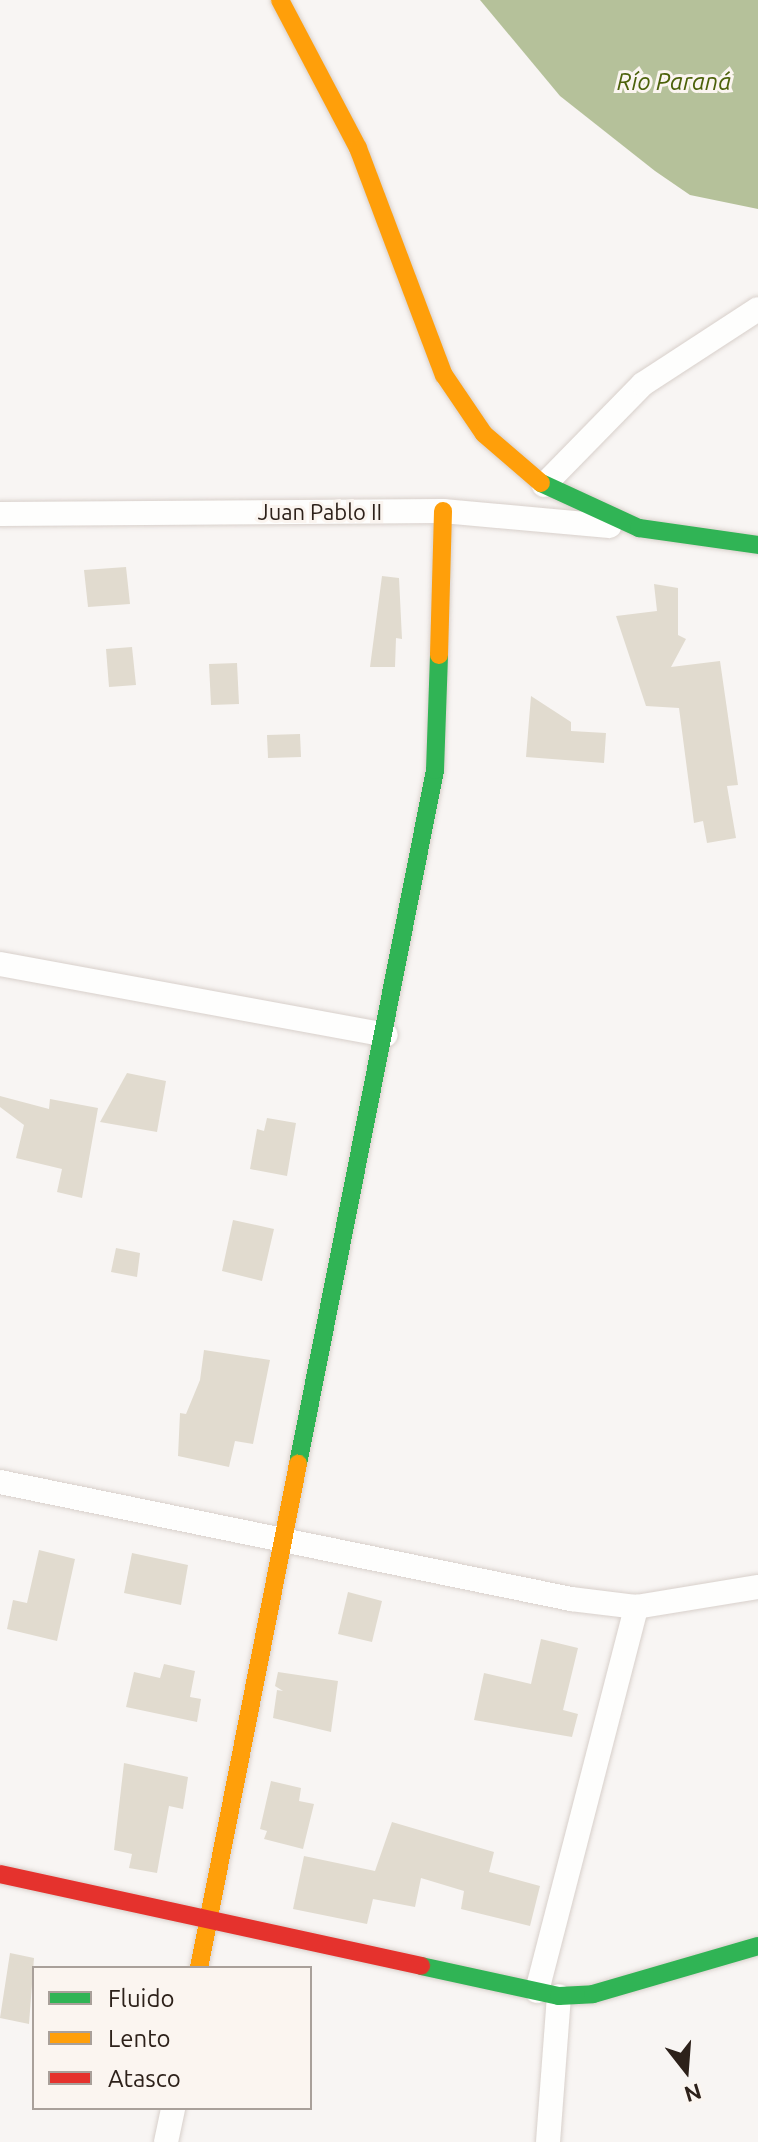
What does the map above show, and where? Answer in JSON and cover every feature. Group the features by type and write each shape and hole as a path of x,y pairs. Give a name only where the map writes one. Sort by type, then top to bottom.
{"street":[{"path":"280,0 358,148 444,375 484,434 544,485 639,528 758,545"},
{"path":"544,485 643,384 758,309"},
{"path":"199,1966 282,1536 386,1035 435,770 443,511"},
{"name":"Juan Pablo II","path":"0,514 443,511 639,528"},
{"path":"0,964 386,1035"},
{"path":"0,1482 636,1607 758,1587"},
{"path":"548,2142 548,1993 636,1607"},
{"path":"0,1874 208,1923 548,1993 593,1994 758,1946"},
{"path":"166,2142 173,2110"}],"water":[{"name":"Río Paraná","path":"480,0 758,0 758,209 690,195 655,171 560,96"}],"building":[{"path":"126,567 130,604 88,607 84,570"},
{"path":"382,576 399,578 402,639 396,638 395,667 370,667"},
{"path":"654,584 678,588 678,635 686,639 671,667 720,661 738,785 727,786 736,838 707,843 703,821 694,823 679,708 646,706 616,616 657,611"},
{"path":"132,647 136,685 109,687 106,649"},
{"path":"237,663 239,704 211,705 209,664"},
{"path":"531,696 571,722 571,731 606,733 604,763 526,757"},
{"path":"300,734 301,757 268,758 267,735"},
{"path":"127,1073 166,1081 157,1132 100,1122"},
{"path":"0,1096 49,1109 50,1099 98,1108 82,1198 57,1192 62,1169 16,1158 24,1125 0,1107"},
{"path":"267,1118 296,1123 287,1176 250,1169 257,1129 264,1131"},
{"path":"233,1220 274,1229 262,1281 222,1271"},
{"path":"116,1248 140,1253 137,1277 111,1272"},
{"path":"204,1350 270,1360 253,1444 235,1441 229,1467 178,1456 180,1413 186,1414 200,1380"},
{"path":"39,1550 75,1559 57,1641 7,1629 13,1600 27,1603"},
{"path":"132,1553 188,1565 181,1605 124,1593"},
{"path":"348,1592 382,1601 372,1642 338,1634"},
{"path":"541,1639 578,1648 563,1710 578,1714 572,1737 474,1720 484,1673 531,1684"},
{"path":"164,1664 195,1671 190,1697 201,1699 197,1722 126,1707 134,1672 160,1678"},
{"path":"278,1672 338,1681 331,1732 273,1718 277,1690 283,1691 275,1686"},
{"path":"124,1763 188,1777 183,1809 169,1806 157,1873 129,1868 132,1854 114,1850"},
{"path":"271,1781 301,1788 299,1801 314,1804 303,1849 264,1839 267,1831 260,1829"},
{"path":"392,1822 494,1852 489,1872 540,1886 530,1926 461,1909 464,1891 421,1878 415,1907 373,1899 367,1924 293,1909 304,1856 375,1871"},
{"path":"10,1953 34,1958 29,2024 0,2018"}],"traffic: fast":[{"path":"541,483 639,528 758,545"},
{"path":"298,1464 435,770 439,655"},
{"path":"421,1966 559,1996 593,1994 758,1946"}],"traffic: slow":[{"path":"280,0 358,148 444,375 484,434 541,483"},
{"path":"439,655 443,511"},
{"path":"199,1966 298,1464"}],"traffic: jam":[{"path":"0,1874 421,1966"}]}
